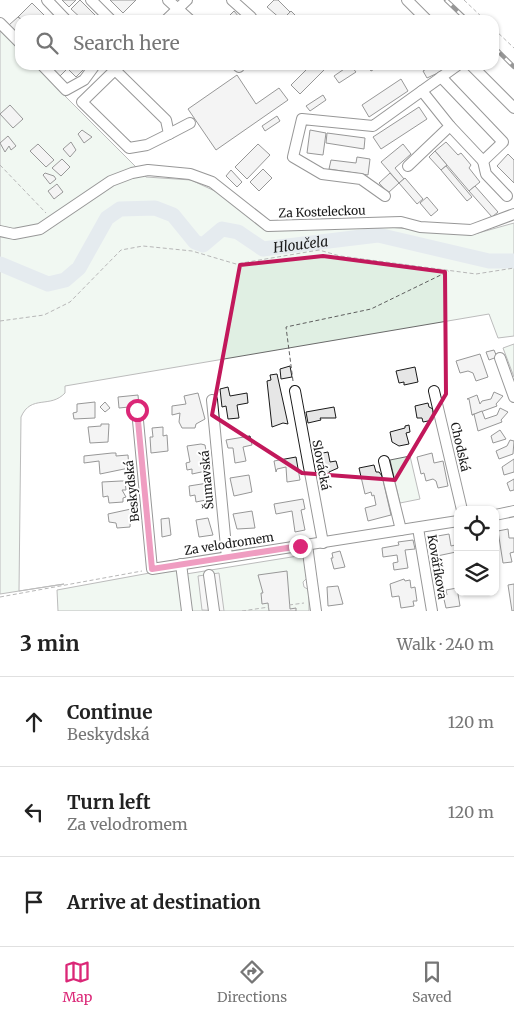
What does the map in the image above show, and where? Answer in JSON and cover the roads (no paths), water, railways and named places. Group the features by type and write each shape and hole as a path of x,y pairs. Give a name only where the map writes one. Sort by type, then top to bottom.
{"street":[{"path":"46,0 61,15"},
{"path":"91,0 106,15"},
{"path":"168,0 185,15"},
{"path":"171,15 187,0"},
{"path":"232,0 249,15"},
{"path":"407,0 422,15"},
{"path":"0,23 15,38"},
{"path":"47,70 66,90 84,80 91,70"},
{"path":"116,70 82,102 129,148 147,145 190,123"},
{"path":"120,70 166,120 169,134"},
{"path":"385,196 361,179 322,174 293,157 302,119 373,126 450,70"},
{"path":"477,70 512,102"},
{"path":"440,77 503,142 483,161"},
{"path":"422,91 450,126 483,161 486,174 507,196"},
{"path":"408,166 450,126"},
{"name":"Za Kosteleckou","path":"0,231 14,234 40,229 52,219 111,181 132,172 148,170 190,174 212,182 268,226 401,222 420,227 471,230 514,214"},
{"path":"500,358 514,397"},
{"name":"Slovácká","path":"295,391 323,543"},
{"name":"Chodská","path":"434,391 461,506"},
{"name":"Šumavská","path":"212,400 227,557"},
{"name":"Beskydská","path":"137,410 152,569"},
{"path":"384,461 401,530"},
{"path":"499,514 514,511"},
{"name":"Za velodromem","path":"152,569 454,522"},
{"name":"Kováříkova","path":"418,528 432,611"},
{"path":"307,545 316,611"},
{"path":"181,564 187,611"},
{"path":"210,575 214,611"}],"waterway":[{"name":"Hloučela","path":"0,264 48,284 65,280 79,268 107,218 120,209 155,208 173,215 195,242 203,245 222,229 238,232 263,249 378,235 489,261 514,261"}],"railway":[{"path":"446,0 462,15"},
{"path":"499,52 514,67"}]}
